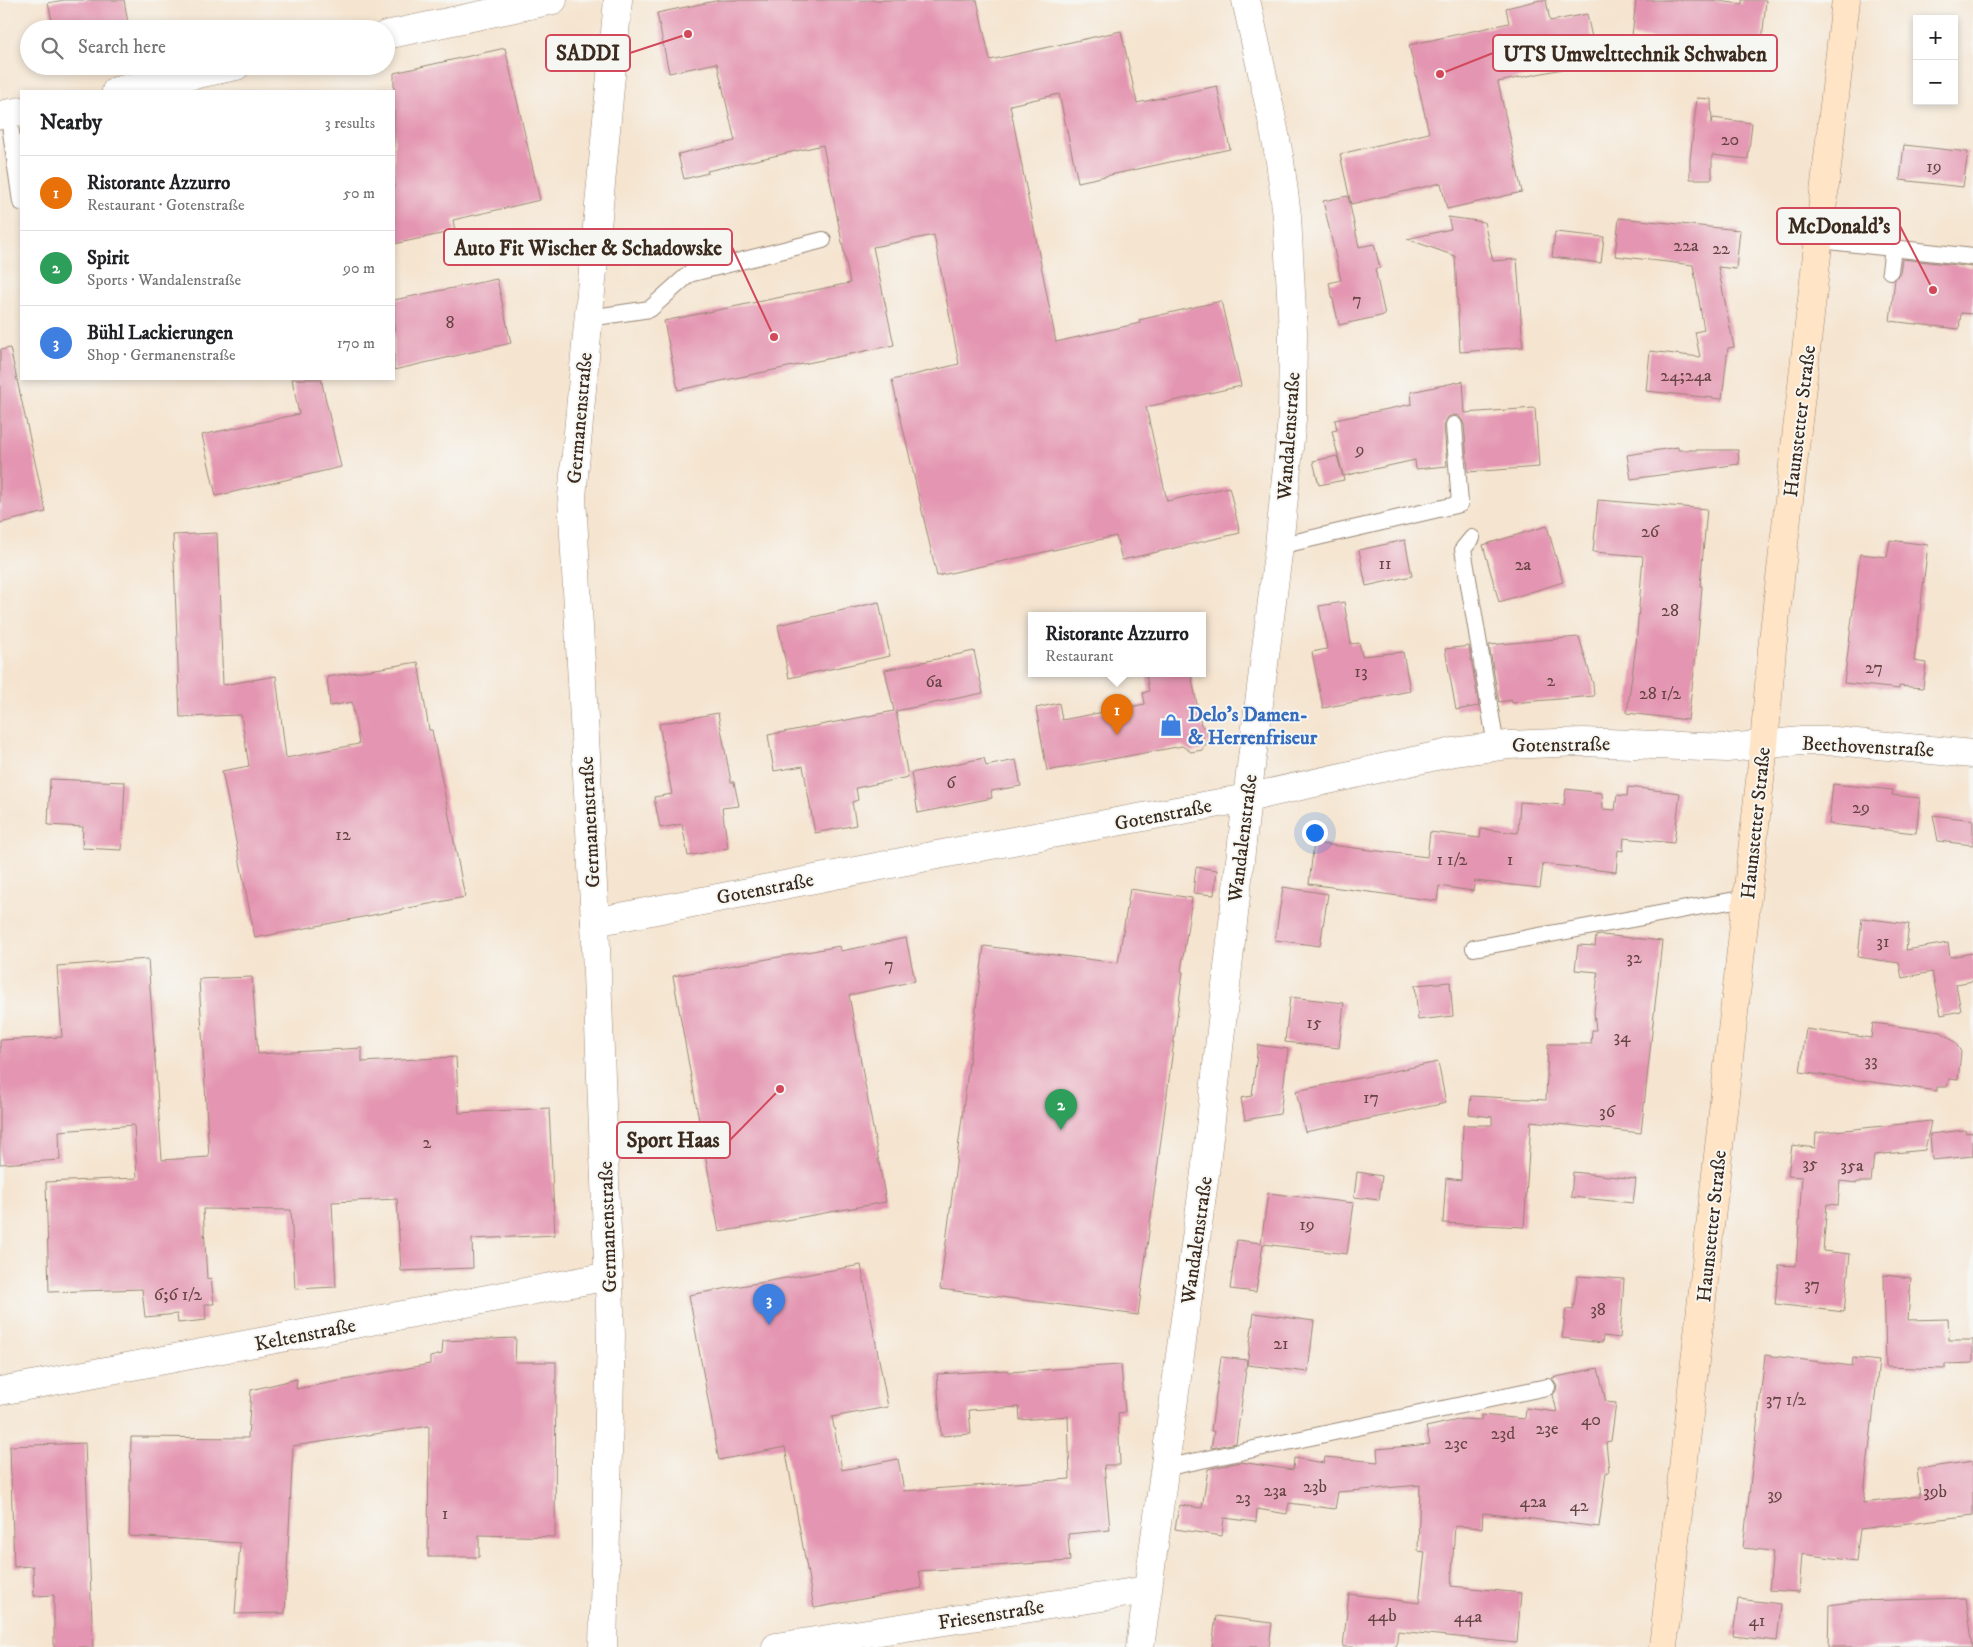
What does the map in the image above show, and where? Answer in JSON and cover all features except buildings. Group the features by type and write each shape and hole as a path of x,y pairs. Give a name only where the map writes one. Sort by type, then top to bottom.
{"main road":[{"name":"Haunstetter Straße","path":"1664,1647 1764,745 1772,649 1846,0"}],"street":[{"path":"395,33 553,0"},
{"name":"Germanenstraße","path":"603,1647 611,1336 595,922 572,497 618,0"},
{"name":"Wandalenstraße","path":"1140,1647 1205,1173 1246,798 1279,546 1292,419 1293,332 1287,226 1280,161 1246,0"},
{"path":"121,90 193,75"},
{"name":"Beethovenstraße","path":"1764,745 1801,741 1834,741 1973,754"},
{"name":"Gotenstraße","path":"595,922 937,855 1246,798 1454,752 1496,746 1582,742 1727,748 1764,745"},
{"name":"Keltenstraße","path":"0,1391 609,1276"},
{"name":"Friesenstraße","path":"776,1647 1147,1590"}],"lane":[{"path":"9,113 20,195"},
{"path":"589,318 650,309 689,274 823,240"},
{"path":"1820,240 1973,257"},
{"path":"1890,271 1893,248"},
{"path":"1279,546 1460,504 1454,425"},
{"path":"1472,538 1464,549 1496,746"},
{"path":"1474,948 1746,898"},
{"path":"1164,1468 1547,1387"}],"place":[{"name":"SADDI","path":"688,34"},
{"name":"UTS Umwelttechnik Schwaben","path":"1440,74"},
{"name":"McDonald's","path":"1933,290"},
{"name":"Auto Fit Wischer & Schadowske","path":"774,337"},
{"name":"Delo's Damen- & Herrenfriseur","path":"1171,725"},
{"name":"Ristorante Azzurro","path":"1117,735"},
{"name":"Sport Haas","path":"780,1089"},
{"name":"Spirit","path":"1061,1130"},
{"name":"Bühl Lackierungen","path":"769,1325"}]}
